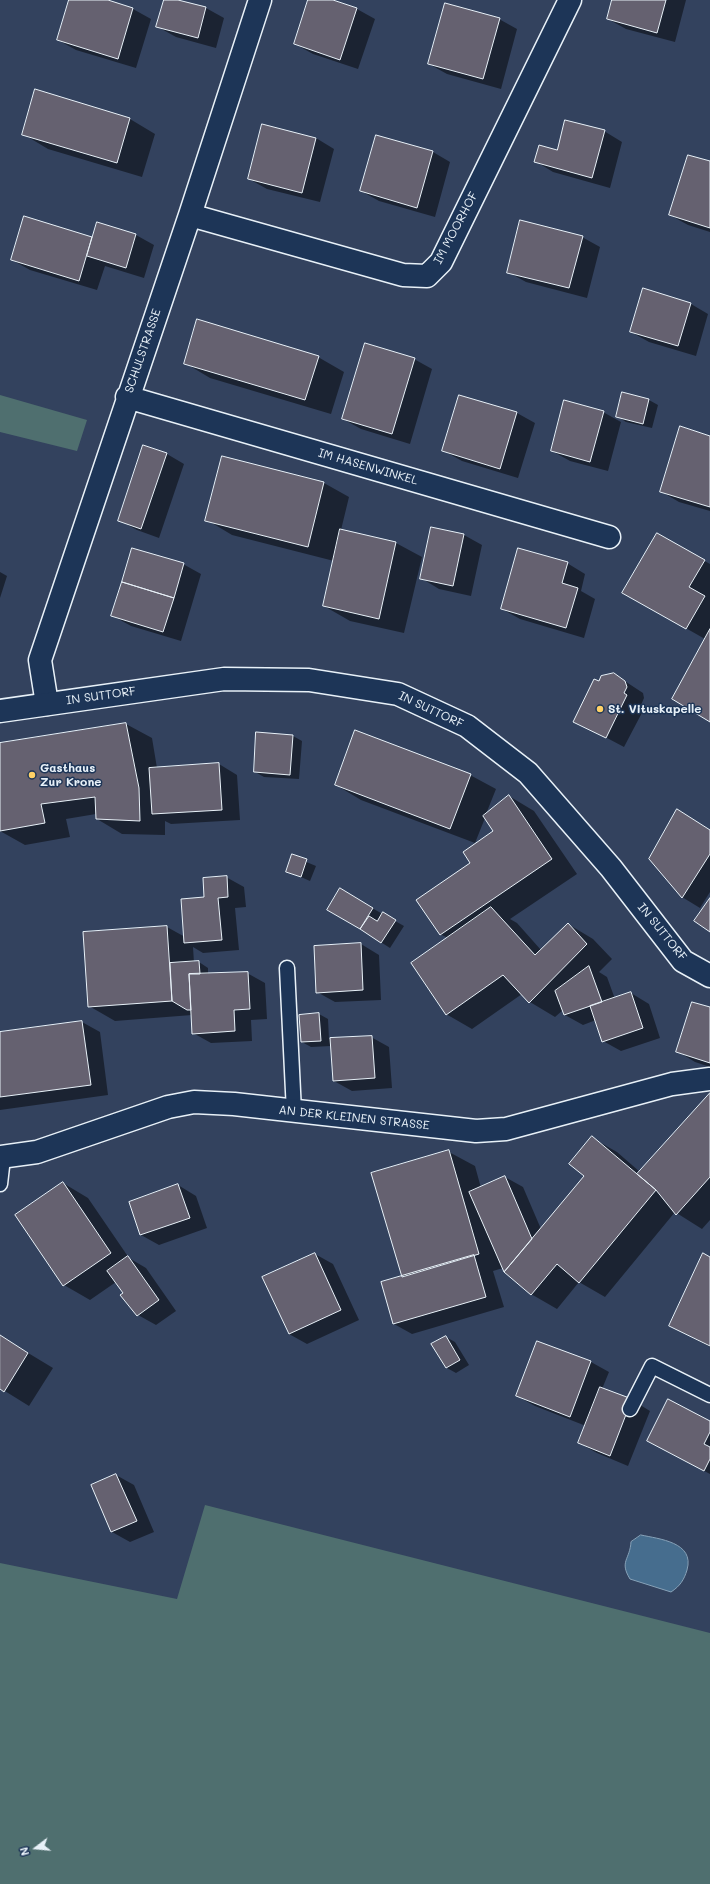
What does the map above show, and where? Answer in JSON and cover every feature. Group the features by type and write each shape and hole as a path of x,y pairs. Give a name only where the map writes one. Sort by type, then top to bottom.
{"street":[{"name":"SCHULSTRASSE","path":"47,704 40,660 127,397 190,215 260,0"},
{"name":"IM MOORHOF","path":"190,215 403,274 427,276 441,262 570,0"},
{"name":"IM HASENWINKEL","path":"127,397 609,537"},
{"name":"IN SUTTORF","path":"0,710 224,679 309,680 398,694 467,726 528,773 611,868 683,961 710,976"},
{"name":"AN DER KLEINEN STRASSE","path":"1,1158 37,1152 168,1107 194,1102 234,1104 294,1112 476,1131 506,1129 672,1084 710,1079"}],"lane":[{"path":"287,968 294,1112"},
{"path":"0,1184 1,1158"},
{"path":"630,1409 652,1366 710,1395"}],"green space":[{"path":"0,395 87,420 77,451 0,432"},
{"path":"205,1505 710,1633 710,1884 0,1884 0,1563 177,1599"}],"water":[{"path":"641,1535 666,1540 681,1548 686,1553 688,1561 686,1574 679,1585 671,1592 630,1579 625,1568 626,1560 631,1542"}],"building":[{"path":"69,0 108,0 133,8 118,59 57,40"},
{"path":"164,0 178,0 206,7 198,38 156,27"},
{"path":"308,0 333,0 357,8 340,60 294,44"},
{"path":"612,0 666,0 657,33 607,19"},
{"path":"445,3 500,18 483,79 428,64"},
{"path":"35,89 130,118 117,163 22,135"},
{"path":"565,120 605,130 592,178 534,162 539,145 557,150"},
{"path":"262,124 316,138 302,193 248,179"},
{"path":"376,135 433,151 417,208 360,191"},
{"path":"688,155 710,161 710,228 669,215"},
{"path":"24,216 92,237 79,281 11,260"},
{"path":"520,220 583,236 569,288 507,273"},
{"path":"97,222 136,234 126,268 87,256"},
{"path":"643,288 691,303 678,346 630,332"},
{"path":"197,319 319,356 305,400 184,364"},
{"path":"365,343 415,358 392,434 342,419"},
{"path":"622,392 649,399 643,424 616,417"},
{"path":"459,395 517,412 500,469 442,451"},
{"path":"564,400 604,411 590,462 551,451"},
{"path":"680,426 710,436 710,507 660,492"},
{"path":"143,445 167,453 141,529 118,521"},
{"path":"222,456 324,482 308,547 205,521"},
{"path":"431,527 464,534 453,586 420,579"},
{"path":"340,529 396,542 379,619 323,606"},
{"path":"657,533 705,560 689,587 705,596 686,629 622,593"},
{"path":"132,548 184,563 174,598 122,582"},
{"path":"518,548 568,562 562,583 578,588 566,628 501,609"},
{"path":"122,582 174,598 163,632 111,616"},
{"path":"710,629 710,722 672,699"},
{"name":"St. Vituskapelle","path":"614,673 625,681 627,687 624,693 627,695 606,738 573,722 594,679 599,681 601,676"},
{"path":"126,723 139,788 140,821 96,819 95,797 41,804 45,823 0,831 0,743"},
{"path":"355,730 471,774 450,829 335,785"},
{"path":"256,732 293,735 290,775 254,772"},
{"path":"219,763 222,810 152,814 149,768"},
{"path":"509,795 552,859 440,935 416,900 470,863 463,852 493,831 483,816"},
{"path":"677,809 710,830 710,854 682,898 649,859"},
{"path":"292,854 307,859 301,877 286,872"},
{"path":"227,876 228,897 218,898 222,940 184,943 181,899 204,897 203,878"},
{"path":"340,888 373,908 360,929 327,910"},
{"path":"710,898 710,932 694,921"},
{"path":"491,907 535,955 568,923 587,944 529,1003 503,975 446,1015 411,963"},
{"path":"383,912 396,920 381,943 360,929 369,916 377,921"},
{"path":"167,926 172,1001 88,1007 83,932"},
{"path":"361,943 363,990 316,993 314,946"},
{"path":"199,961 200,974 189,974 191,1010 187,1010 172,1001 170,963"},
{"path":"589,966 602,1002 564,1015 555,991"},
{"path":"248,972 250,1009 234,1010 235,1031 192,1034 189,974"},
{"path":"631,992 643,1028 602,1042 590,1006"},
{"path":"692,1002 710,1007 710,1063 676,1052"},
{"path":"319,1013 321,1041 301,1042 299,1015"},
{"path":"82,1021 91,1085 0,1097 0,1032"},
{"path":"372,1036 375,1078 333,1081 330,1038"},
{"path":"710,1093 710,1177 676,1215 656,1190 637,1174"},
{"path":"592,1136 656,1190 579,1283 557,1264 531,1295 504,1272 584,1176 569,1164"},
{"path":"449,1150 479,1254 402,1277 371,1173"},
{"path":"505,1176 532,1239 504,1272 469,1192"},
{"path":"63,1182 111,1253 63,1286 15,1215"},
{"path":"178,1184 190,1218 140,1235 129,1202"},
{"path":"315,1253 341,1310 289,1334 262,1277"},
{"path":"703,1253 710,1257 710,1346 669,1326"},
{"path":"474,1255 486,1297 393,1324 381,1282"},
{"path":"128,1256 159,1300 137,1316 120,1295 123,1293 107,1271"},
{"path":"0,1335 28,1353 4,1392 0,1389"},
{"path":"446,1336 460,1360 446,1368 431,1344"},
{"path":"537,1341 591,1361 570,1417 516,1396"},
{"path":"600,1387 632,1399 610,1456 578,1443"},
{"path":"668,1399 710,1421 710,1432 704,1444 710,1447 710,1459 704,1471 647,1441"},
{"path":"116,1474 137,1521 111,1532 91,1485"}],"place":[{"name":"St. Vituskapelle","path":"600,709"},
{"name":"Gasthaus Zur Krone","path":"32,775"}]}
